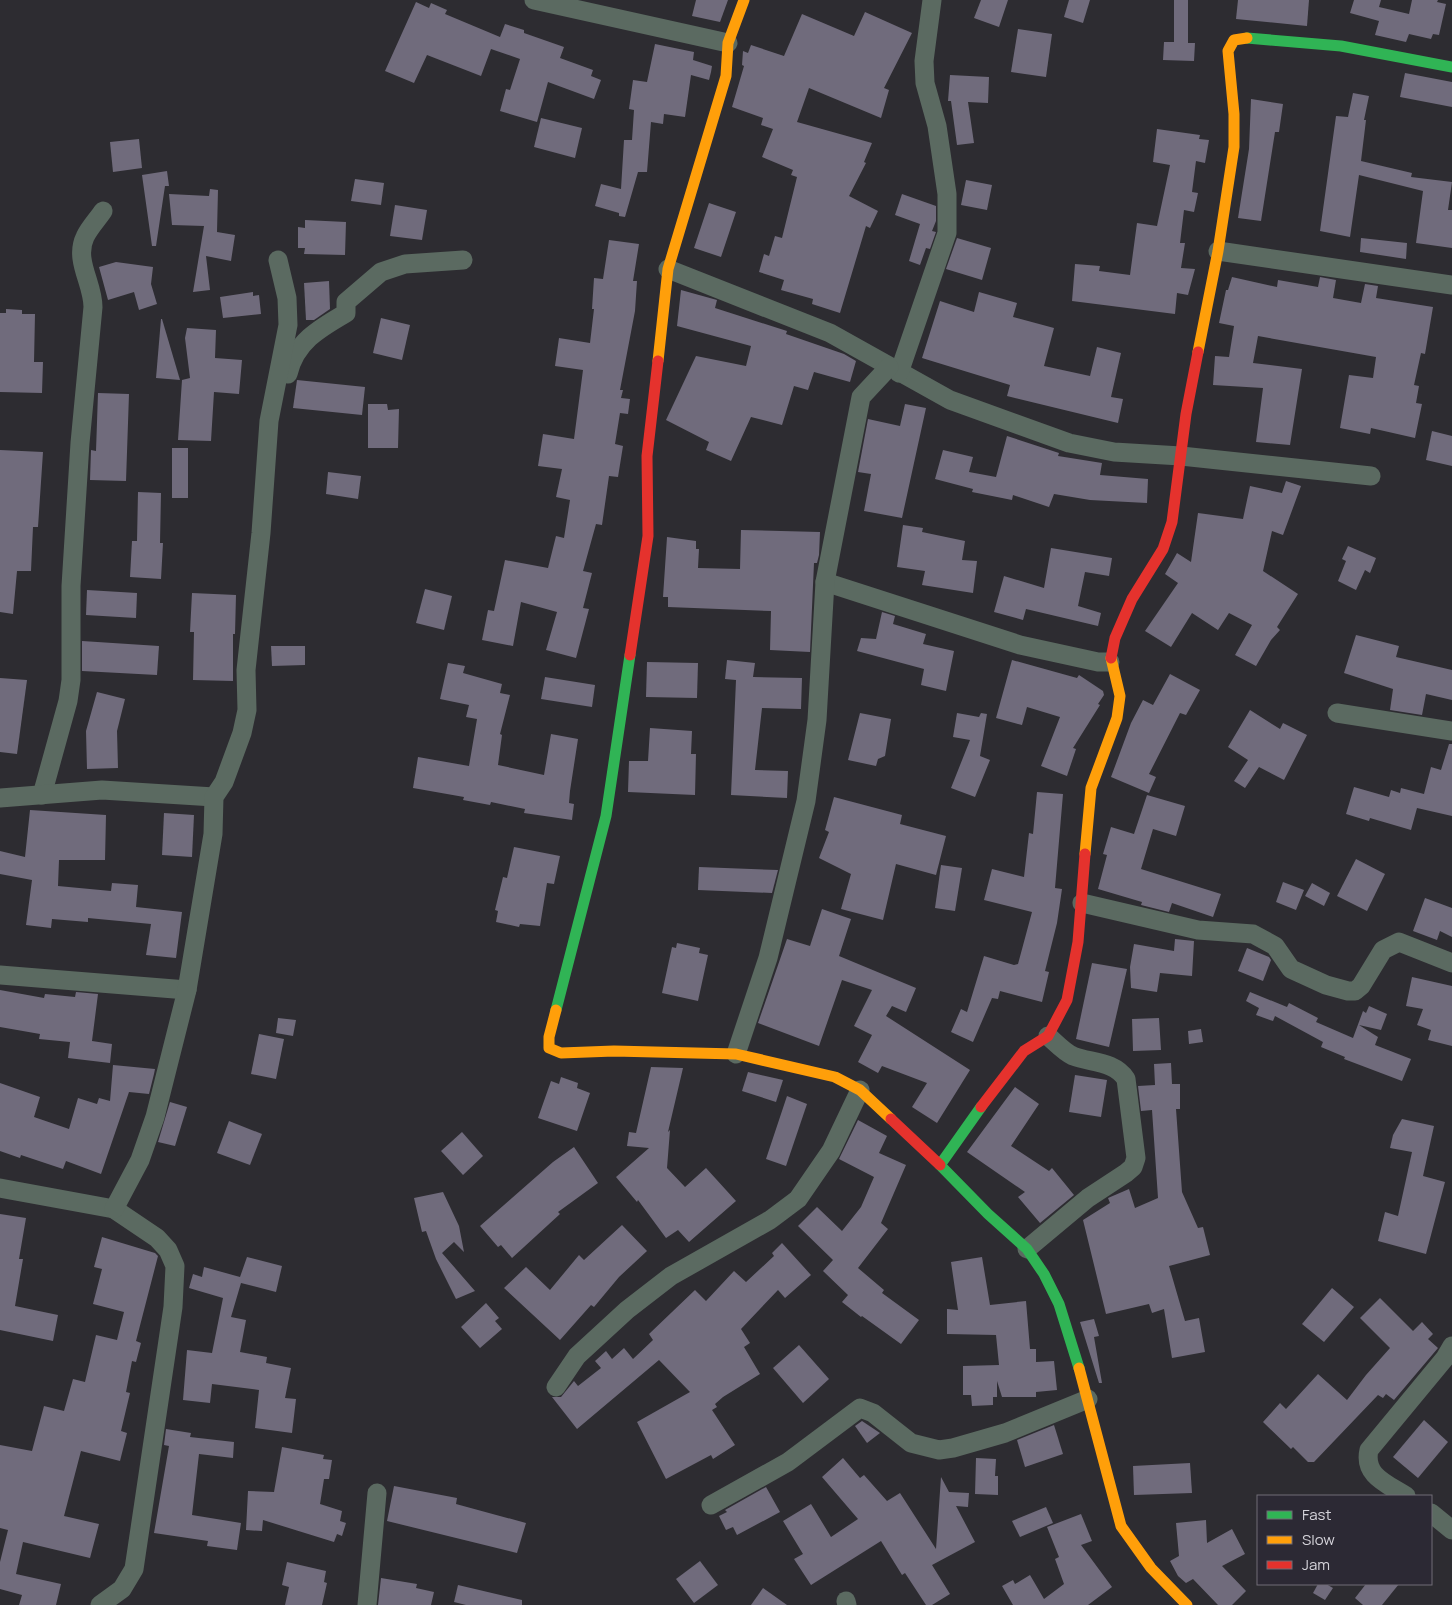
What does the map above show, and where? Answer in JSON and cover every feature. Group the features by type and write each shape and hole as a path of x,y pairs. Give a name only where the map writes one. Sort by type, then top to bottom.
{"street":[{"path":"534,0 728,43"},
{"path":"744,0 728,43 726,76 668,269 648,456 648,536 606,816 549,1037 549,1048 561,1053 614,1051 736,1054 835,1077 860,1090 940,1165 988,1214 1027,1249 1044,1274 1059,1304 1088,1399 1121,1526 1128,1539 1152,1570 1187,1605"},
{"path":"736,1054 773,940 806,801 817,720 825,582 861,397 894,370 946,233 948,216 937,126 925,83 924,61 932,0"},
{"path":"940,1165 1024,1051 1048,1036 1067,1000 1078,942 1091,788 1118,718 1120,696 1110,662 1115,638 1132,599 1163,549 1172,522 1195,362 1218,251 1234,148 1234,114 1228,51 1234,39 1241,37 1341,46 1452,67"},
{"path":"42,795 68,701 71,680 71,586 80,443 93,307 93,297 81,258 81,248 85,236 103,211"},
{"path":"1218,251 1452,286"},
{"path":"114,1209 140,1160 155,1117 187,990 212,834 214,797 224,782 242,734 247,710 246,670 261,533 269,421 288,325 287,298 278,260"},
{"path":"276,386 286,381 291,360 303,343 318,330 346,313 346,302 381,272 405,264 463,260"},
{"path":"668,269 830,334 950,400 1069,443 1114,452 1181,456 1372,476"},
{"path":"825,582 1020,645 1098,662 1110,662"},
{"path":"1337,713 1452,731"},
{"path":"0,798 102,790 214,797"},
{"path":"1082,903 1198,930 1253,934 1275,946 1291,969 1326,986 1348,992 1355,991 1361,986 1383,950 1399,942 1452,963"},
{"path":"0,975 187,990"},
{"path":"1027,1249 1088,1198 1126,1174 1133,1167 1136,1158 1126,1079 1121,1071 1111,1066 1071,1055 1048,1036"},
{"path":"556,1387 577,1356 627,1310 671,1276 770,1220 798,1200 831,1151 860,1090"},
{"path":"0,1188 114,1209 157,1238 168,1250 175,1266 173,1307 134,1569 122,1589 100,1605"},
{"path":"1404,1495 1375,1477 1368,1466 1369,1450 1445,1358 1452,1346"},
{"path":"711,1505 788,1462 860,1408 872,1412 911,1442 939,1450 954,1448 1005,1433 1088,1399"},
{"path":"367,1605 378,1493"},
{"path":"1432,1514 1452,1530"}],"building":[{"path":"696,0 728,0 720,22 692,16"},
{"path":"981,0 1008,0 999,27 974,18"},
{"path":"1069,0 1090,0 1083,23 1064,17"},
{"path":"1174,0 1188,0 1188,43 1195,43 1194,61 1163,60 1164,42 1174,42"},
{"path":"1238,0 1309,0 1307,26 1236,19"},
{"path":"1354,0 1381,0 1379,7 1409,14 1412,0 1438,0 1437,2 1446,4 1439,35 1433,34 1431,39 1409,34 1406,42 1375,35 1379,21 1350,13"},
{"path":"416,2 429,8 431,3 447,10 445,14 500,37 505,24 564,47 560,58 593,70 591,76 601,80 594,99 548,82 537,122 500,111 506,89 510,90 520,59 491,49 481,76 427,55 414,83 385,71"},
{"path":"865,12 912,33 884,88 889,90 881,118 809,88 797,122 872,143 864,162 866,163 849,196 878,211 870,228 866,226 840,313 812,304 813,299 781,290 784,280 759,272 764,254 769,256 775,236 782,238 797,177 791,175 793,170 762,157 773,129 761,125 763,118 732,107 744,66 742,65 743,51 748,53 751,45 784,56 802,14 854,36"},
{"path":"1018,29 1052,34 1046,77 1011,72"},
{"path":"655,44 694,52 693,60 712,66 711,72 709,80 691,75 685,117 664,114 663,124 651,122 647,172 638,172 625,217 619,216 619,213 595,206 601,184 621,189 624,140 632,140 634,110 629,109 633,80 647,82"},
{"path":"1405,73 1452,82 1452,107 1400,97"},
{"path":"950,75 989,77 988,103 968,102 974,143 957,145 951,101 948,101"},
{"path":"1353,93 1369,96 1364,120 1366,120 1361,161 1412,173 1411,177 1452,182 1448,210 1452,210 1452,248 1416,243 1423,191 1359,175 1350,237 1320,231 1336,116 1348,117"},
{"path":"1251,99 1283,104 1279,132 1275,132 1261,221 1238,218 1249,149"},
{"path":"541,118 582,128 575,158 534,147"},
{"path":"1157,129 1200,135 1199,139 1209,140 1205,163 1196,161 1192,192 1198,193 1194,212 1184,210 1180,243 1185,243 1181,268 1195,269 1188,295 1177,293 1175,314 1072,301 1075,264 1100,266 1099,271 1130,275 1137,223 1157,226 1170,165 1153,162"},
{"path":"139,139 142,168 113,172 110,142"},
{"path":"167,171 169,186 165,186 156,246 152,246 142,175"},
{"path":"355,179 384,183 381,205 351,201"},
{"path":"966,180 992,185 987,210 961,205"},
{"path":"210,189 218,190 217,232 235,235 231,261 206,256 210,290 193,292 204,226 172,225 169,194 209,196"},
{"path":"902,194 936,206 936,221 932,231 936,232 930,249 926,248 920,265 909,261 920,224 895,215"},
{"path":"709,203 736,212 721,257 694,248"},
{"path":"395,205 427,210 422,240 390,236"},
{"path":"305,220 346,222 345,255 304,254 305,248 298,248 298,227 305,228"},
{"path":"957,238 991,248 982,280 946,269"},
{"path":"1361,238 1407,243 1406,259 1360,252"},
{"path":"609,240 639,244 633,281 637,281 635,311 620,390 623,390 621,398 630,399 628,414 620,413 615,444 623,446 618,477 609,476 602,525 596,524 583,571 592,573 583,608 589,609 576,658 546,650 557,612 521,602 513,646 482,640 488,610 494,611 505,560 548,568 556,536 564,538 570,500 556,497 562,469 538,466 543,434 574,439 583,370 555,366 559,338 590,343 594,309 592,309 594,278 603,279"},
{"path":"116,262 153,267 151,284 157,304 139,310 134,292 108,300 99,267"},
{"path":"1232,277 1277,287 1278,280 1318,287 1320,277 1336,280 1333,298 1361,303 1365,284 1378,286 1376,298 1433,307 1425,354 1421,353 1414,385 1419,386 1416,403 1422,404 1415,438 1371,428 1370,434 1340,428 1349,375 1373,378 1376,357 1258,336 1253,363 1302,369 1290,445 1256,442 1263,388 1213,385 1215,356 1229,357 1234,326 1219,323 1226,290 1228,290"},
{"path":"329,281 330,309 314,320 306,320 304,283"},
{"path":"681,290 717,300 715,308 787,331 786,334 844,354 856,361 850,382 814,372 808,390 794,386 782,425 751,417 731,461 706,450 709,442 666,420 696,356 746,366 751,346 677,326"},
{"path":"253,292 253,296 259,295 261,314 223,318 220,297"},
{"path":"979,292 1017,303 1013,317 1054,328 1044,366 1090,376 1097,347 1121,353 1111,397 1123,399 1118,423 1007,396 1010,385 922,358 940,301 974,312"},
{"path":"6,309 22,310 22,314 35,314 34,362 43,362 42,393 0,392 0,313 6,313"},
{"path":"381,318 410,325 402,360 373,353"},
{"path":"162,319 180,380 156,378"},
{"path":"187,328 216,330 215,358 242,360 239,394 214,392 211,441 178,440 182,380 190,378 185,338"},
{"path":"297,380 365,387 362,415 293,408"},
{"path":"98,393 129,394 126,481 90,480 91,450 96,451"},
{"path":"368,404 387,404 388,410 399,409 398,448 368,448"},
{"path":"905,404 926,408 902,518 864,511 871,474 858,472 868,419 900,426"},
{"path":"1432,431 1452,436 1452,466 1426,460"},
{"path":"1007,436 1059,453 1058,456 1102,463 1100,475 1148,479 1147,503 1090,500 1054,494 1049,507 1013,495 1012,500 972,492 973,489 935,479 943,450 973,457 969,472 996,477"},
{"path":"172,448 188,448 188,498 172,498"},
{"path":"0,450 43,452 38,527 33,527 31,571 17,571 13,614 0,612"},
{"path":"328,472 361,476 358,499 326,494"},
{"path":"1286,481 1301,486 1283,535 1272,531 1263,571 1298,594 1277,627 1280,630 1271,640 1256,666 1235,655 1252,625 1229,613 1218,630 1192,613 1171,647 1145,631 1178,583 1165,574 1177,553 1191,562 1198,513 1243,519 1250,486 1282,493"},
{"path":"138,492 161,493 160,543 163,543 161,579 130,577 132,541 137,541"},
{"path":"903,525 923,528 922,532 965,541 962,560 977,561 973,593 922,585 925,571 897,567"},
{"path":"741,530 820,532 819,555 817,563 814,563 810,652 770,650 771,611 668,607 668,597 663,597 667,537 696,541 696,549 699,549 698,568 740,569"},
{"path":"1348,546 1376,558 1370,573 1365,570 1356,590 1338,581 1346,561 1342,559"},
{"path":"1051,548 1112,558 1109,576 1085,572 1078,606 1101,613 1098,626 1026,609 1023,620 994,612 1004,576 1044,588"},
{"path":"425,589 452,596 444,630 416,623"},
{"path":"87,590 137,593 136,618 86,615"},
{"path":"192,593 236,595 235,634 233,634 233,681 193,680 194,632 190,632"},
{"path":"882,612 895,616 893,624 926,634 923,644 954,651 946,691 921,685 924,669 857,651 861,638 876,639"},
{"path":"1356,635 1399,646 1396,657 1452,670 1452,700 1426,694 1422,715 1390,710 1393,689 1344,673"},
{"path":"82,641 159,646 157,675 82,671"},
{"path":"271,646 305,646 305,665 272,666"},
{"path":"727,660 755,663 753,677 802,678 801,709 762,708 755,770 788,771 787,798 731,795 736,680 725,679"},
{"path":"1012,660 1077,678 1079,675 1103,691 1104,695 1098,704 1100,705 1073,748 1076,749 1067,776 1041,766 1060,717 1027,707 1022,725 996,718"},
{"path":"647,662 698,663 697,698 646,697"},
{"path":"448,663 465,666 463,673 502,684 500,693 510,695 500,734 502,735 498,765 544,775 551,734 578,739 569,803 574,804 572,820 524,813 525,809 491,802 490,805 463,800 464,797 413,788 418,757 469,766 477,719 466,717 469,705 440,699"},
{"path":"1170,674 1200,690 1186,715 1180,713 1149,774 1156,777 1149,793 1111,777 1131,723 1143,700 1153,705"},
{"path":"545,677 595,685 592,707 541,699"},
{"path":"0,678 27,680 17,754 0,752"},
{"path":"97,692 125,699 117,731 118,768 87,769 86,731"},
{"path":"1250,710 1280,729 1283,723 1307,735 1284,780 1259,767 1245,788 1234,781 1248,760 1228,747"},
{"path":"860,713 891,719 885,756 878,759 876,766 848,760"},
{"path":"957,713 979,717 981,713 987,714 980,756 990,760 975,797 951,788 970,740 953,737"},
{"path":"650,728 692,731 691,754 696,754 695,795 628,792 629,761 648,761"},
{"path":"1449,744 1452,744 1452,816 1417,808 1411,830 1370,818 1369,821 1346,814 1354,787 1389,797 1391,790 1400,793 1401,788 1424,794 1431,767 1441,770"},
{"path":"1037,792 1063,794 1055,888 1062,889 1057,923 1045,971 1049,972 1042,1002 1000,991 998,999 992,998 973,1042 951,1032 961,1009 967,1012 984,956 1014,965 1018,964 1032,912 984,900 992,869 1024,877 1029,833 1033,834"},
{"path":"1147,795 1185,806 1176,836 1153,829 1141,869 1221,894 1213,917 1172,903 1169,912 1141,905 1142,902 1098,889 1107,855 1103,854 1111,827 1134,834"},
{"path":"834,797 902,815 900,824 946,836 936,875 896,864 883,920 841,909 851,874 819,858 829,832 825,830"},
{"path":"30,810 106,815 105,860 59,860 58,886 111,891 112,883 138,885 136,907 182,912 176,958 146,955 151,924 88,918 88,922 52,919 51,928 26,925 32,880 0,874 0,851 25,857"},
{"path":"164,813 194,815 192,857 162,855"},
{"path":"514,847 560,856 554,884 547,883 540,926 520,924 519,927 496,922 498,911 495,910 503,877 507,878"},
{"path":"1356,859 1385,874 1367,911 1337,896"},
{"path":"941,865 962,868 955,911 935,908"},
{"path":"699,867 778,870 772,893 698,890"},
{"path":"1283,882 1304,890 1296,910 1276,902"},
{"path":"1312,883 1330,893 1324,906 1305,896"},
{"path":"1425,898 1452,908 1452,937 1440,931 1437,940 1413,931"},
{"path":"822,909 851,919 839,956 916,988 906,1012 892,1006 886,1016 970,1070 937,1123 912,1107 927,1083 882,1066 878,1073 858,1062 872,1035 854,1026 872,990 842,980 819,1046 758,1023 787,939 810,946"},
{"path":"1175,939 1194,941 1192,976 1160,973 1157,992 1131,988 1130,967 1134,944 1174,951"},
{"path":"677,943 700,948 699,953 708,955 698,1001 662,993 672,947 676,948"},
{"path":"1247,948 1269,957 1271,960 1263,981 1238,971"},
{"path":"1092,963 1127,969 1109,1047 1076,1039"},
{"path":"1412,977 1452,986 1452,1046 1428,1040 1431,1030 1417,1025 1423,1009 1406,1006"},
{"path":"0,990 44,998 45,994 75,997 76,992 98,994 92,1041 112,1044 110,1063 68,1058 70,1042 39,1039 40,1034 0,1027"},
{"path":"1250,992 1287,1007 1289,1003 1318,1018 1316,1022 1353,1038 1363,1011 1366,1013 1369,1006 1387,1014 1381,1030 1359,1025 1378,1037 1375,1045 1411,1059 1402,1081 1344,1059 1345,1057 1321,1047 1323,1042 1275,1016 1273,1021 1256,1015 1259,1008 1246,1001"},
{"path":"278,1018 296,1020 293,1036 276,1033"},
{"path":"1159,1018 1161,1050 1133,1051 1132,1019"},
{"path":"1201,1029 1203,1042 1189,1044 1188,1031"},
{"path":"259,1034 284,1039 276,1079 251,1074"},
{"path":"1171,1063 1172,1084 1180,1084 1180,1109 1176,1109 1182,1192 1198,1228 1203,1227 1210,1255 1169,1266 1185,1321 1199,1318 1205,1352 1172,1358 1164,1309 1152,1313 1149,1304 1106,1314 1083,1220 1110,1203 1108,1198 1129,1189 1135,1208 1158,1198 1152,1110 1141,1111 1138,1086 1155,1085 1154,1064"},
{"path":"113,1065 155,1069 149,1094 129,1092 101,1174 66,1161 63,1169 21,1155 20,1158 0,1151 0,1083 40,1097 34,1117 69,1129 78,1098 97,1104 99,1098 110,1101"},
{"path":"651,1067 683,1068 668,1132 670,1130 667,1168 685,1187 706,1168 736,1201 689,1242 678,1230 666,1238 638,1200 637,1202 616,1177 649,1148 627,1146 629,1132 636,1133"},
{"path":"748,1072 783,1080 776,1102 742,1091"},
{"path":"1075,1075 1107,1080 1101,1117 1069,1112"},
{"path":"561,1077 578,1083 577,1088 590,1093 577,1131 538,1118 551,1081 559,1084"},
{"path":"1015,1087 1039,1104 1011,1146 1049,1171 1052,1168 1074,1195 1040,1223 1018,1197 1025,1192 967,1152"},
{"path":"787,1096 807,1104 786,1166 766,1159"},
{"path":"170,1102 187,1107 175,1146 158,1142"},
{"path":"1402,1119 1434,1126 1423,1176 1445,1182 1426,1254 1378,1241 1385,1212 1398,1216 1412,1152 1390,1148 1393,1135"},
{"path":"858,1120 887,1136 879,1153 906,1165 881,1223 888,1229 858,1268 884,1290 882,1293 919,1320 901,1344 842,1302 848,1295 823,1271 833,1260 798,1226 817,1207 842,1231 861,1207 874,1177 839,1159"},
{"path":"229,1121 262,1134 250,1165 217,1153"},
{"path":"462,1132 483,1156 463,1175 441,1151"},
{"path":"574,1147 598,1183 558,1212 560,1214 512,1258 501,1245 498,1247 480,1226 553,1162"},
{"path":"443,1192 459,1226 464,1252 454,1242 442,1253 475,1291 456,1299 436,1259 426,1231 422,1232 414,1198"},
{"path":"0,1214 26,1218 19,1259 23,1259 15,1306 58,1315 53,1341 0,1330"},
{"path":"622,1225 647,1251 619,1277 594,1307 591,1305 560,1340 504,1288 526,1267 550,1290 579,1255 584,1260"},
{"path":"102,1237 155,1253 158,1256 136,1341 141,1343 136,1362 132,1361 126,1392 130,1393 121,1431 127,1433 120,1461 81,1451 64,1516 99,1524 90,1558 23,1542 16,1574 61,1584 56,1605 19,1605 22,1595 0,1589 0,1562 8,1530 0,1528 0,1445 32,1451 44,1406 64,1411 73,1379 85,1382 96,1335 117,1340 124,1312 93,1304 102,1269 94,1267"},
{"path":"782,1243 811,1275 785,1298 778,1290 741,1329 750,1343 744,1347 760,1374 723,1397 715,1404 717,1407 712,1410 735,1445 713,1459 711,1455 666,1479 637,1422 690,1392 659,1360 577,1429 552,1397 561,1397 574,1381 578,1386 601,1368 595,1361 606,1351 612,1359 624,1348 633,1359 653,1340 649,1334 695,1290 706,1301 734,1271 746,1282 774,1256 772,1253"},
{"path":"247,1257 282,1266 276,1292 241,1283 231,1317 246,1320 240,1352 267,1357 266,1363 291,1368 285,1398 296,1399 292,1433 255,1428 259,1390 212,1384 210,1403 183,1400 187,1350 212,1353 223,1298 189,1288 193,1274 202,1277 204,1267 240,1277"},
{"path":"982,1257 990,1305 1026,1301 1030,1349 1036,1349 1036,1362 1054,1361 1057,1390 1036,1392 1036,1397 1002,1397 997,1381 997,1397 993,1397 993,1405 972,1406 971,1395 963,1395 963,1366 999,1365 996,1335 947,1334 947,1309 958,1310 951,1262"},
{"path":"1332,1288 1354,1307 1324,1342 1302,1324"},
{"path":"1380,1298 1413,1331 1422,1322 1433,1334 1428,1339 1438,1348 1394,1400 1386,1394 1383,1398 1378,1395 1314,1462 1308,1462 1293,1447 1291,1449 1263,1422 1280,1403 1286,1409 1318,1374 1347,1400 1390,1348 1360,1318"},
{"path":"486,1303 499,1318 495,1321 502,1329 480,1348 461,1327"},
{"path":"1094,1319 1099,1336 1094,1337 1102,1383 1099,1383 1080,1322"},
{"path":"799,1345 829,1379 803,1403 773,1368"},
{"path":"1424,1420 1448,1442 1418,1478 1393,1457"},
{"path":"862,1421 880,1433 867,1443 855,1426"},
{"path":"1054,1425 1063,1454 1025,1467 1017,1440"},
{"path":"166,1429 191,1433 190,1437 234,1442 233,1458 199,1454 192,1515 241,1523 237,1550 207,1546 208,1541 154,1533 169,1446 164,1445"},
{"path":"282,1447 324,1455 323,1459 332,1460 329,1479 324,1479 320,1504 342,1511 340,1521 346,1523 342,1536 337,1534 334,1542 263,1520 262,1531 246,1530 248,1491 274,1492"},
{"path":"843,1458 860,1478 864,1475 887,1501 900,1493 936,1549 941,1477 949,1492 969,1493 968,1507 956,1506 975,1542 932,1565 950,1594 932,1605 926,1605 905,1573 902,1575 881,1541 811,1585 794,1559 803,1554 783,1521 811,1504 831,1537 858,1519 822,1477"},
{"path":"976,1458 996,1459 995,1476 998,1476 998,1495 975,1494"},
{"path":"1190,1463 1192,1493 1134,1495 1133,1466"},
{"path":"394,1486 457,1498 456,1504 526,1523 517,1553 387,1521"},
{"path":"766,1487 780,1512 737,1535 733,1527 726,1530 719,1516 727,1512 725,1510"},
{"path":"1046,1507 1053,1523 1020,1537 1012,1521"},
{"path":"1081,1514 1092,1541 1081,1545 1112,1587 1088,1605 1013,1605 1002,1586 1013,1580 1015,1584 1030,1575 1044,1599 1064,1584 1055,1559 1059,1557 1047,1527"},
{"path":"1206,1520 1207,1543 1232,1529 1245,1554 1222,1566 1246,1591 1232,1605 1218,1605 1193,1579 1186,1583 1178,1576 1170,1561 1179,1556 1176,1523"},
{"path":"700,1561 718,1585 694,1603 676,1579"},
{"path":"287,1562 326,1571 324,1582 327,1583 322,1605 285,1605 289,1587 282,1585"},
{"path":"381,1578 417,1584 416,1588 434,1592 431,1605 378,1605"},
{"path":"458,1585 522,1600 522,1605 466,1605 454,1602"},
{"path":"1317,1585 1328,1585 1333,1588 1325,1600 1313,1593"},
{"path":"1365,1585 1398,1585 1382,1605 1363,1605 1355,1598"},
{"path":"763,1588 787,1605 751,1605"}],"traffic: fast":[{"path":"1247,38 1341,46 1452,67"},
{"path":"556,1010 606,816 630,655"},
{"path":"981,1107 940,1165 988,1214 1027,1249 1044,1274 1059,1304 1079,1368"}],"traffic: slow":[{"path":"658,361 668,269 726,76 728,43 744,0"},
{"path":"1198,352 1218,251 1234,147 1234,114 1228,51 1234,40 1247,38"},
{"path":"1085,854 1091,788 1117,718 1120,696 1111,658"},
{"path":"556,1010 549,1037 549,1048 561,1053 614,1051 736,1054 835,1077 860,1090 891,1119"},
{"path":"1079,1368 1121,1526 1151,1568 1187,1605"}],"traffic: jam":[{"path":"1111,658 1115,638 1132,599 1163,549 1172,522 1186,414 1198,352"},
{"path":"630,655 648,536 647,456 658,361"},
{"path":"981,1107 1024,1051 1048,1036 1067,1000 1078,942 1085,854"},
{"path":"891,1119 940,1165"}]}
